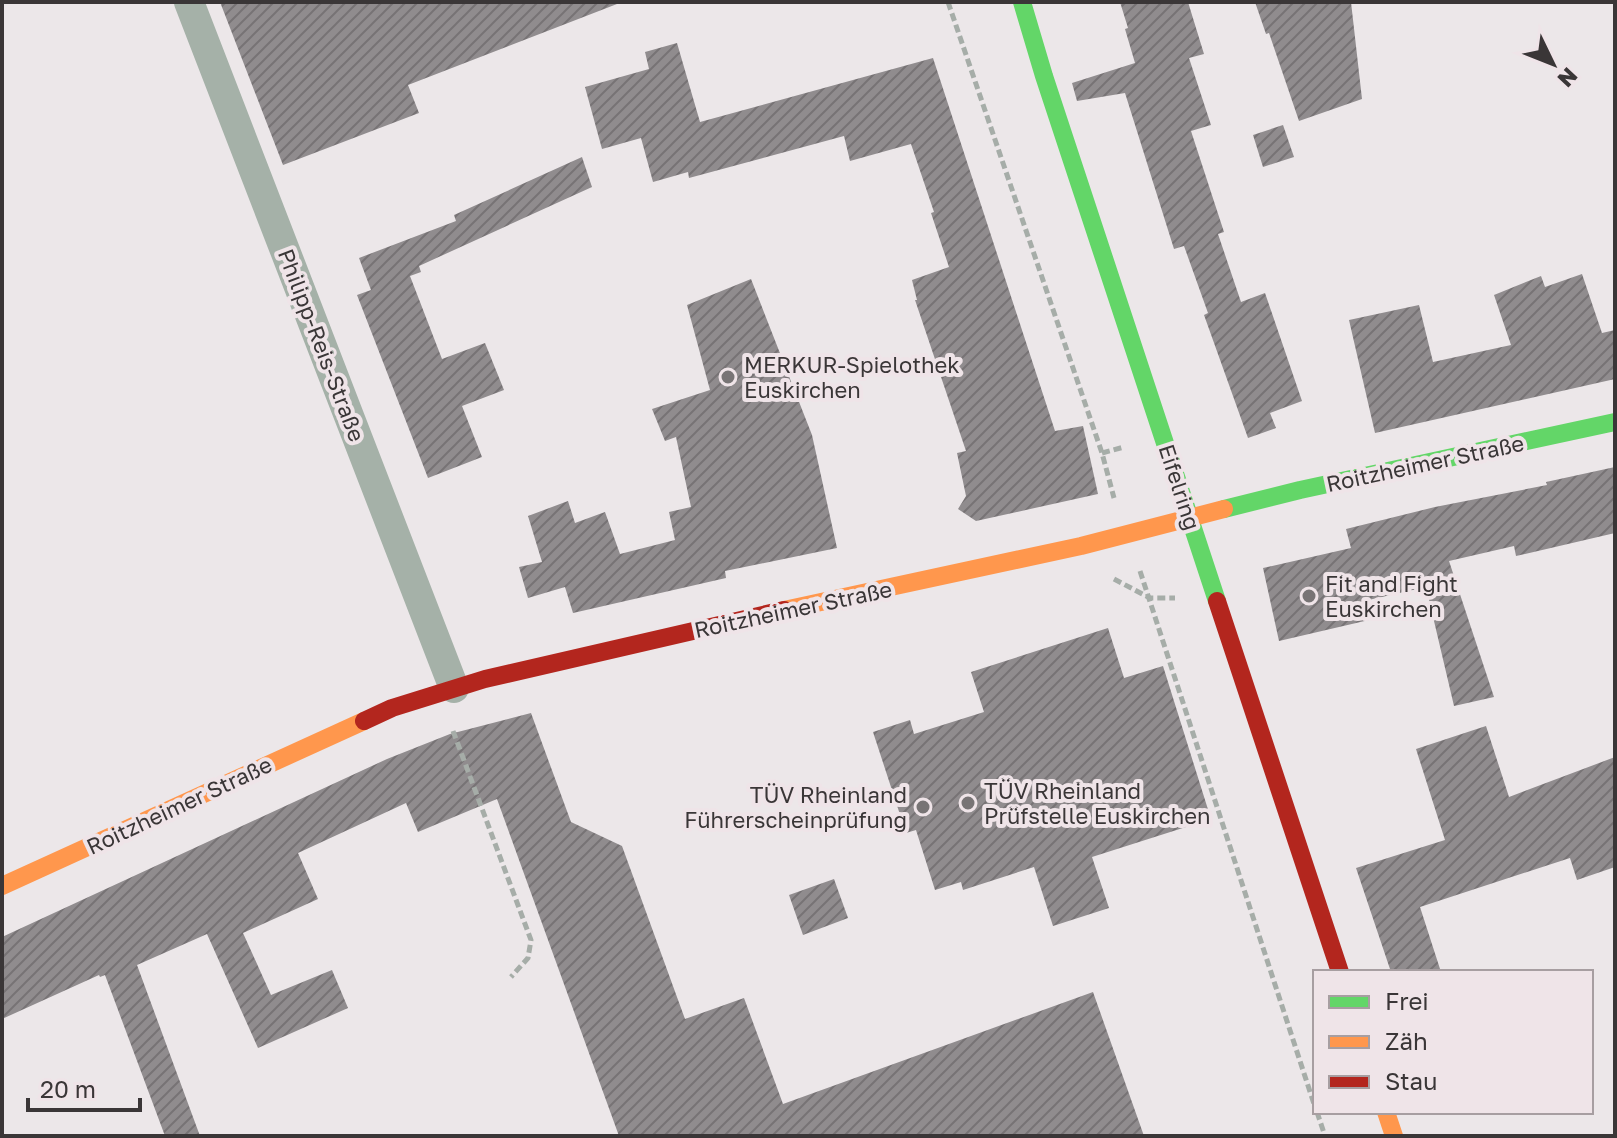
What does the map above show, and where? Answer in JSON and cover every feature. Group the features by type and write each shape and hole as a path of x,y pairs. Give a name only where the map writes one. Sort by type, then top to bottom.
{"street":[{"name":"Philipp-Reis-Straße","path":"189,2 454,688"},
{"name":"Eifelring","path":"1022,2 1339,970"},
{"name":"Roitzheimer Straße","path":"2,886 392,708 454,688 675,634 1081,546 1300,490 1615,422"},
{"path":"1387,1114 1394,1136"}],"path":[{"path":"948,2 1114,496"},
{"path":"1108,578 1150,598 1185,597"},
{"path":"1150,598 1313,1100"},
{"path":"451,724 531,940 528,958 511,977"},
{"path":"1318,1114 1325,1136"}],"building":[{"path":"220,2 617,4 408,85 419,113 283,165"},
{"path":"1120,2 1188,2 1204,54 1189,58 1211,125 1191,131 1224,232 1218,234 1241,302 1265,293 1302,401 1270,413 1276,428 1248,438 1204,315 1208,313 1184,246 1174,249 1125,93 1077,101 1072,83 1135,63"},
{"path":"1255,2 1351,2 1362,99 1299,121"},
{"path":"677,43 700,122 933,58 1055,431 1083,426 1098,494 976,521 958,509 966,496 957,453 966,451 915,300 912,280 949,267 911,144 850,161 844,136 689,178 688,172 653,182 641,138 602,149 585,87 649,69 645,52"},
{"path":"1283,125 1294,157 1263,167 1253,135"},
{"path":"582,157 592,187 419,266 421,272 410,276 442,359 485,343 504,390 462,406 482,457 428,478 357,295 371,290 359,258 456,221 454,215"},
{"path":"1582,274 1602,333 1615,330 1615,379 1375,433 1349,320 1419,305 1433,362 1511,345 1494,295 1541,276 1545,287"},
{"name":"MERKUR-Spielothek Euskirchen","path":"751,279 812,435 837,548 725,571 726,578 573,613 565,587 528,598 519,567 542,562 528,516 568,501 575,523 605,512 620,554 675,540 669,512 691,507 676,437 665,441 652,409 710,390 687,305"},
{"path":"1615,467 1615,533 1516,556 1514,546 1449,561 1494,697 1454,706 1426,587 1364,601 1369,620 1279,641 1263,568 1351,548 1346,529"},
{"path":"1108,628 1124,678 1163,666 1211,819 1092,857 1109,908 1053,926 1034,867 963,890 961,882 935,890 916,830 906,833 873,732 910,720 914,734 984,712 971,672"},
{"path":"531,713 571,822 622,846 685,1019 744,998 783,1104 1093,992 1144,1136 619,1136 497,799 418,832 406,803 298,853 318,899 243,933 271,995 332,970 348,1008 258,1048 207,934 137,965 200,1136 165,1136 105,975 2,1019 2,937 387,759 450,734"},
{"path":"1486,726 1509,797 1615,757 1615,867 1577,880 1570,858 1420,907 1440,970 1390,970 1356,868 1445,840 1416,749"},
{"path":"834,879 848,918 803,935 789,895"}],"traffic: fast":[{"path":"1022,2 1217,601"},
{"path":"1224,509 1615,422"}],"traffic: slow":[{"path":"784,610 1081,546 1224,509"},
{"path":"2,886 364,721"},
{"path":"1387,1114 1394,1136"}],"traffic: jam":[{"path":"1217,601 1339,970"},
{"path":"364,721 392,708 485,679 784,610"}],"place":[{"name":"MERKUR-Spielothek Euskirchen","path":"728,377"},
{"name":"Fit and Fight Euskirchen","path":"1309,596"},
{"name":"TÜV Rheinland Prüfstelle Euskirchen","path":"968,803"},
{"name":"TÜV Rheinland Führerscheinprüfung","path":"923,807"}]}
